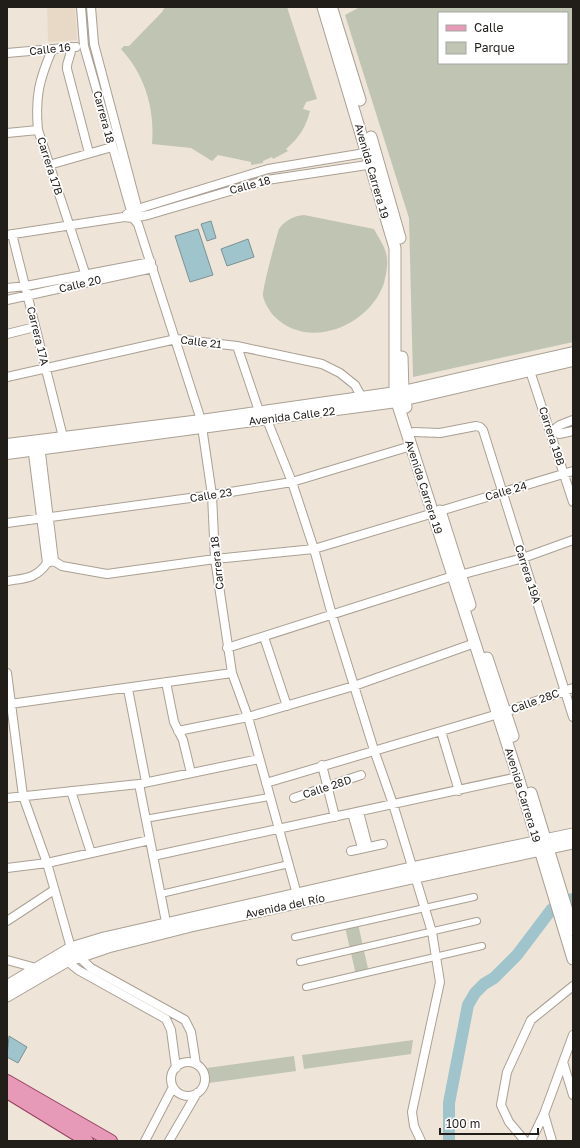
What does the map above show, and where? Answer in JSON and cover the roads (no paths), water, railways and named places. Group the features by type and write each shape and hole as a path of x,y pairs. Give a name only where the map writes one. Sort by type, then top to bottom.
{"main road":[{"name":"Avenida Carrera 19","path":"323,7 372,152"},
{"name":"Avenida Carrera 19","path":"331,7 372,152 395,248 400,396 411,446 436,512"},
{"name":"Avenida Carrera 19","path":"400,396 414,432 436,512 543,845 560,897 573,930"},
{"name":"Avenida Carrera 19","path":"456,576 474,643 501,713 518,777 543,845"},
{"name":"Avenida del Río","path":"7,986 36,968 74,952 168,928 298,898 543,845 573,834"},
{"name":"Avenida del Río","path":"543,845 573,843"},
{"name":"Avenida Carrera 19","path":"560,897 568,942 573,959"},
{"name":"Avenida del Río","path":"7,996 67,961 74,952"},
{"path":"7,1081 110,1141"},
{"path":"7,1092 87,1141"}],"street":[{"name":"Carrera 18","path":"81,7 84,46 112,147 176,339 201,424 212,495 215,559 227,648 232,673 248,717 298,898"},
{"name":"Carrera 18","path":"91,7 94,44 136,216"},
{"name":"Calle 16","path":"7,53 52,50 94,44"},
{"path":"71,47 71,57 68,62 67,69 89,153"},
{"name":"Carrera 17B","path":"52,50 42,73 36,106 38,130 88,282"},
{"path":"7,133 38,130"},
{"path":"49,165 112,147"},
{"name":"Calle 18","path":"136,216 268,169 372,152"},
{"name":"Calle 18","path":"10,235 124,217 148,216 268,180 375,164"},
{"name":"Carrera 17A","path":"10,235 26,286 35,328 63,437"},
{"name":"Calle 20","path":"7,288 26,286 86,273 152,265"},
{"name":"Calle 20","path":"7,300 88,282 152,265"},
{"path":"7,334 35,328"},
{"name":"Calle 21","path":"7,376 176,339 237,346 322,364 340,373 355,385 361,396"},
{"path":"237,346 259,411"},
{"name":"Avenida Calle 22","path":"7,444 36,445 201,424 259,411 361,396 400,396 573,352"},
{"name":"Avenida Calle 22","path":"7,454 63,437 201,424 267,420 530,371 573,360"},
{"name":"Carrera 19B","path":"530,371 573,502"},
{"path":"267,420 292,482 314,549 332,615 374,750 393,804 432,932 440,982 412,1112 414,1126 421,1141"},
{"path":"573,420 556,428 559,434 573,431"},
{"name":"Carrera 19A","path":"414,432 440,433 476,426 483,430 523,558 569,689 573,717"},
{"path":"7,581 32,577 40,572 50,562 36,445"},
{"name":"Calle 23","path":"7,523 212,495 292,482 411,446"},
{"name":"Calle 24","path":"50,562 62,566 106,574 215,559 314,549 573,471"},
{"path":"227,648 456,576 523,558 573,540"},
{"path":"264,637 287,706"},
{"path":"178,731 248,717 287,706 354,686 474,643"},
{"path":"7,673 10,704 10,731 23,796 47,863 74,952 91,968 185,1020 191,1032 196,1064 202,1070 205,1079 202,1088 197,1093 169,1141"},
{"path":"10,704 128,689 232,673"},
{"path":"166,682 174,722 183,740 191,773"},
{"path":"128,689 142,783 145,819 168,928"},
{"name":"Calle 28C","path":"266,783 322,765 501,713 569,689"},
{"path":"441,731 459,791"},
{"path":"7,798 142,783 259,759"},
{"path":"322,765 335,817"},
{"name":"Calle 28D","path":"294,798 361,775"},
{"path":"153,856 279,830 518,777"},
{"path":"71,791 92,853"},
{"path":"145,819 269,796"},
{"path":"356,812 365,848"},
{"path":"7,868 47,863 150,840"},
{"path":"350,851 383,844"},
{"path":"161,894 289,864"},
{"path":"7,921 54,890"},
{"path":"295,937 474,897"},
{"path":"300,962 477,921"},
{"path":"306,987 437,958 482,946"},
{"path":"7,960 36,968"},
{"path":"67,961 78,970 166,1019 171,1030 176,1068"},
{"path":"525,1141 509,1122 501,1105 507,1072 531,1020 573,986"},
{"path":"531,1141 544,1114 573,1035"},
{"path":"563,1062 573,1095"},
{"path":"196,1064 185,1063 176,1068 171,1077 177,1092 187,1096 197,1093"},
{"path":"145,1141 174,1087"},
{"path":"544,1114 552,1141"}],"water":[{"path":"211,221 216,238 207,241 201,224"},
{"path":"198,229 213,275 190,282 175,236"},
{"path":"248,239 254,257 227,266 221,249"},
{"path":"9,1036 27,1047 18,1063 7,1057"}],"waterway":[{"path":"449,1141 449,1103 468,1005 475,993 484,984 494,978 517,955 551,910 561,903 573,899"}]}
